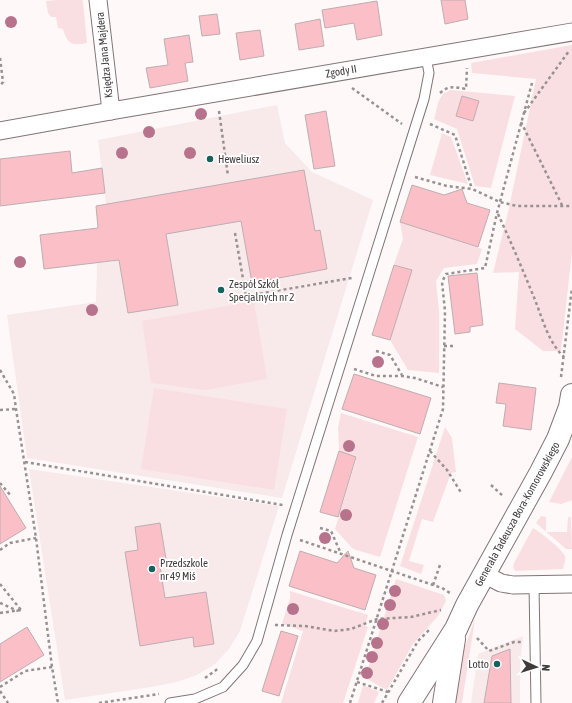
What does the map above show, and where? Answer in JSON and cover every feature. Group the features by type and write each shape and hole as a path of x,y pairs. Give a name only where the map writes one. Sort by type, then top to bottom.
{"street":[{"name":"Księdza Jana Majdera","path":"98,0 111,111"},
{"name":"Zgody II","path":"0,131 572,32"},
{"name":"Generała Tadeusza Bora-Komorowskiego","path":"409,703 456,630 467,605 523,506 558,439 570,407 566,388"},
{"path":"484,574 501,583 513,585 572,584"},
{"name":"Generała Tadeusza Bora-Komorowskiego","path":"444,703 456,630"}],"lane":[{"path":"170,703 195,699 223,686 244,665 257,641 287,536 417,124 429,73 426,57"},
{"path":"534,585 536,703"}],"path":[{"path":"523,115 572,47"},
{"path":"0,58 2,82 0,86"},
{"path":"436,99 445,88 451,87 466,89 467,68"},
{"path":"350,703 443,409 445,311 442,282 446,274 485,268 497,213 532,84"},
{"path":"349,86 404,126 430,123 455,135 472,189"},
{"path":"218,105 228,176"},
{"path":"430,123 431,117"},
{"path":"521,122 562,205"},
{"path":"402,172 447,186 472,189 500,202 517,206 572,206"},
{"path":"497,213 528,281 548,332 557,351 564,358"},
{"path":"235,233 246,296 355,277"},
{"path":"566,388 564,358 572,288"},
{"path":"444,346 454,346"},
{"path":"376,351 390,356 402,376"},
{"path":"341,365 376,376 402,376 415,378 443,387"},
{"path":"0,370 14,394 36,538 58,703"},
{"path":"0,410 16,409"},
{"path":"430,451 447,470 462,494"},
{"path":"25,462 286,505"},
{"path":"0,483 10,496"},
{"path":"491,485 509,501"},
{"path":"320,528 331,532 342,554"},
{"path":"287,536 442,588 467,605"},
{"path":"0,550 10,543 36,538"},
{"path":"434,585 440,565"},
{"path":"0,584 21,610 18,611"},
{"path":"0,603 18,611"},
{"path":"262,625 305,626 334,631 351,629 377,619 411,616 446,609"},
{"path":"0,613 18,611"},
{"path":"477,638 489,651 514,642 534,642"},
{"path":"198,681 205,678 224,663"},
{"path":"0,687 25,672 52,667"},
{"path":"357,682 388,692 382,703"},
{"path":"0,691 8,703"},
{"path":"98,703 161,694"}],"shaded area":[{"path":"46,1 83,1 87,43 71,43 66,38 63,29 58,28 56,17 51,17 48,13"},
{"path":"572,45 572,252 561,351 543,351 515,329 519,272 493,273 509,208 536,79 472,73 471,63"},
{"path":"451,90 515,96 491,188 475,186 457,129 434,119 437,106 441,98 446,92"},
{"name":"Zespół Szkół Specjalnych nr 2","path":"277,105 285,143 312,172 373,200 282,498 27,458 7,315 96,302 97,263 113,262 98,140"},
{"path":"442,133 451,137 468,184 430,175"},
{"path":"400,222 482,249 477,264 444,268 436,281 439,311 439,373 408,370 390,340 412,270 394,264 403,239"},
{"path":"254,301 267,379 205,390 151,383 142,321"},
{"path":"154,388 287,409 274,490 141,469"},
{"path":"341,413 418,437 380,557 353,549 335,529 357,457 339,451 338,428"},
{"path":"445,427 452,438 456,472 451,473 433,522 422,519 409,561 424,565 421,574 400,566"},
{"path":"572,457 572,500 561,504 549,502"},
{"name":"Przedszkole nr 49 Miś","path":"29,469 279,506 240,631 229,649 215,664 197,675 177,682 65,700"},
{"path":"541,516 546,517 546,532 536,523"},
{"path":"568,517 571,517 572,549 566,549 546,532 567,532"},
{"path":"533,528 541,533 563,553 565,559 563,569 515,571 513,567 514,563"},
{"path":"396,579 444,595 446,601 438,616 413,644 387,690 365,678"},
{"path":"290,591 368,615 365,626 368,627 343,703 281,703 303,631 282,624 290,598"},
{"path":"475,619 462,703 450,703 462,655"},
{"path":"523,636 520,665 520,703 471,703 478,654"},
{"path":"363,685 379,692 374,703 358,703"}],"building":[{"path":"441,0 465,0 468,19 445,24"},
{"path":"377,1 382,35 357,40 354,23 325,28 322,10"},
{"path":"217,14 220,34 202,36 199,16"},
{"path":"320,19 324,46 299,50 295,24"},
{"path":"260,30 264,56 240,60 236,33"},
{"path":"189,35 193,62 185,63 188,81 150,88 146,68 168,65 164,39"},
{"path":"462,96 479,101 473,121 456,116"},
{"path":"326,111 335,166 314,169 305,115"},
{"path":"70,151 72,173 102,168 105,193 0,206 0,159"},
{"path":"304,170 315,231 320,230 327,269 252,283 241,221 166,234 178,305 128,313 119,260 44,269 40,235 98,228 96,206"},
{"path":"412,185 444,195 462,189 467,203 490,210 478,247 400,222"},
{"path":"394,265 412,270 390,340 372,335"},
{"path":"477,273 483,325 470,327 470,332 455,334 448,276"},
{"path":"354,374 431,398 420,434 342,409"},
{"path":"499,383 536,388 531,430 503,426 506,404 496,403"},
{"path":"339,451 356,457 338,517 320,512"},
{"path":"0,486 26,528 0,544"},
{"path":"160,523 166,559 159,560 165,598 206,592 214,644 194,647 193,637 140,646 125,552 138,550 135,527"},
{"path":"300,551 337,563 348,551 354,568 376,575 365,610 289,586"},
{"path":"27,627 44,655 0,682 0,644"},
{"path":"281,631 298,636 279,696 262,691"},
{"path":"510,649 511,703 484,703 492,656"}],"place":[{"name":"Heweliusz","path":"210,159"},
{"name":"Zespół Szkół Specjalnych nr 2","path":"221,290"},
{"name":"Przedszkole nr 49 Miś","path":"152,569"},
{"name":"Lotto","path":"497,664"}]}
